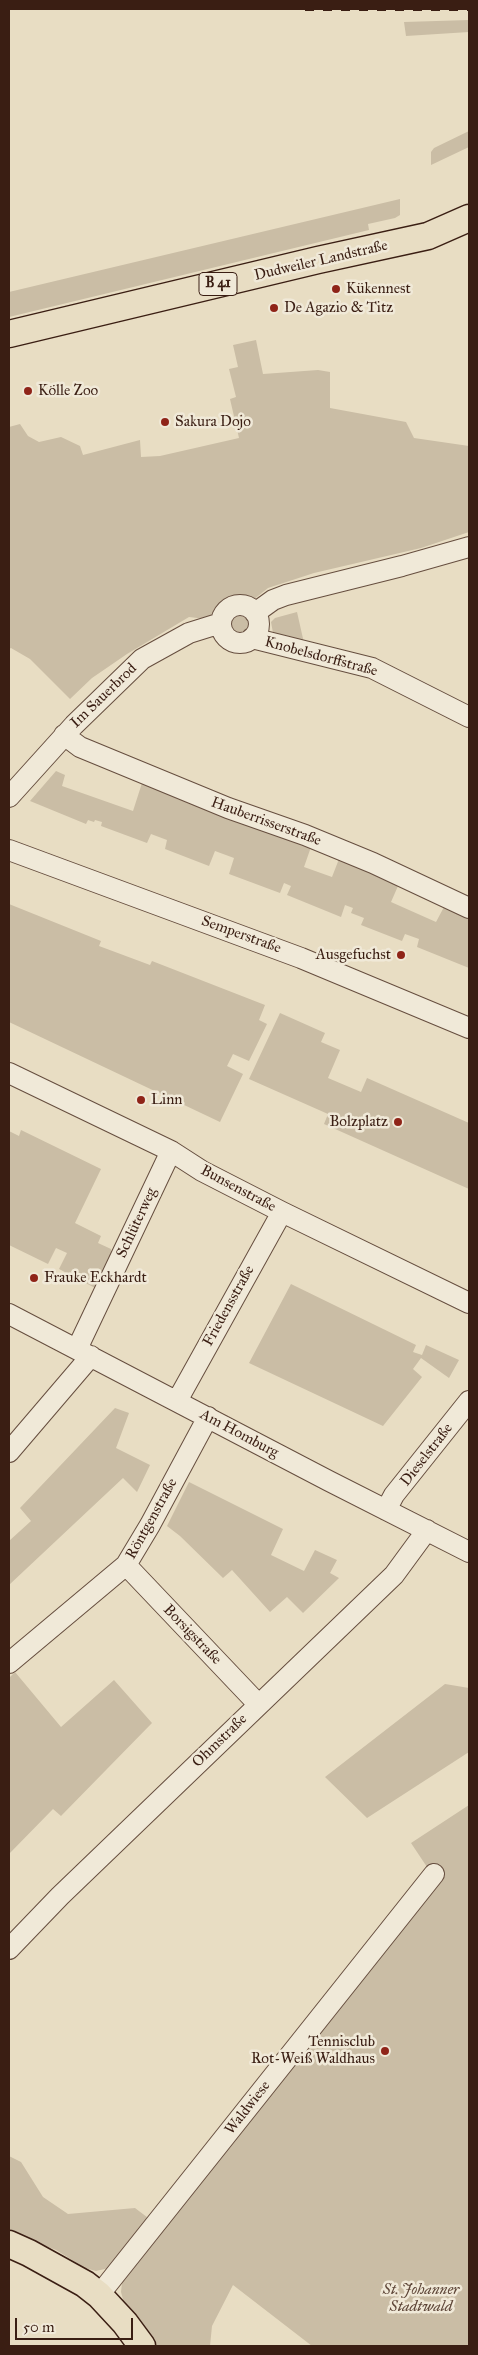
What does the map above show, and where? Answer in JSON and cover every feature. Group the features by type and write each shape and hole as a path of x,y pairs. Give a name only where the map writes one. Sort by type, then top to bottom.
{"main road":[{"name":"Dudweiler Landstraße","path":"9,334 428,236 469,218"},
{"name":"Dudweiler Landstraße","path":"428,236 455,237 469,234"},
{"path":"9,2244 48,2263 99,2294 133,2332 142,2346"}],"street":[{"path":"220,623 222,631 233,642 241,643 252,638 258,629 255,613 273,600 469,547"},
{"name":"Im Sauerbrod","path":"9,797 64,735 142,659 189,633 220,623 226,611 238,605 250,608 255,613"},
{"name":"Knobelsdorffstraße","path":"252,638 372,668 432,696 469,717"},
{"name":"Hauberrisserstraße","path":"64,735 80,747 228,808 305,835 373,863 469,908"},
{"name":"Semperstraße","path":"9,850 302,958 469,1028"},
{"name":"Bunsenstraße","path":"9,1072 171,1151 202,1170 282,1212 469,1303"},
{"name":"Schlüterweg","path":"9,1452 84,1352 171,1151"},
{"name":"Friedensstraße","path":"177,1401 282,1212"},
{"name":"Am Homburg","path":"9,1314 469,1552"},
{"name":"Dieselstraße","path":"386,1510 394,1495 469,1401"},
{"name":"Röntgenstraße","path":"9,1663 126,1565 150,1525 208,1417"},
{"name":"Ohmstraße","path":"9,1949 60,1896 394,1575 427,1530"},
{"name":"Borsigstraße","path":"126,1565 258,1704"},
{"name":"Waldwiese","path":"99,2294 434,1874"}],"green space":[{"path":"469,20 469,32 406,36 404,22"},
{"path":"469,131 469,147 431,165 431,152 434,148"},
{"path":"400,199 400,215 395,218 368,224 369,230 9,317 9,292"},
{"path":"256,340 263,374 318,370 330,372 330,408 406,422 414,438 469,446 469,532 421,548 314,573 268,588 253,600 233,598 223,603 210,617 206,619 189,617 127,654 92,678 70,699 30,659 11,648 9,649 9,427 20,424 28,436 39,442 61,437 80,446 83,455 140,440 141,457 160,456 239,438 230,399 236,397 229,369 238,367 233,345"},
{"path":"297,612 304,643 273,633 271,622 275,618"},
{"path":"240,614 247,617 250,624 247,631 240,634 233,631 230,624 233,617"},
{"path":"56,771 65,775 62,786 133,811 142,783 311,847 304,867 332,877 339,859 398,886 391,902 436,922 444,907 469,919 469,968 417,947 419,939 405,934 402,941 361,925 364,918 351,913 353,908 345,905 341,917 287,895 291,886 284,883 280,893 229,874 234,858 215,851 209,866 165,849 167,840 151,834 147,843 101,826 102,822 88,820 86,824 30,801"},
{"path":"9,904 101,941 99,946 150,965 152,961 265,1005 259,1020 267,1024 249,1061 233,1054 227,1066 243,1074 220,1122 9,1022"},
{"path":"280,1013 325,1033 321,1042 340,1050 328,1078 361,1092 367,1078 469,1123 469,1189 324,1124 328,1114 249,1079"},
{"path":"21,1130 101,1169 75,1223 101,1236 98,1243 111,1249 112,1256 97,1289 59,1269 67,1253 56,1248 48,1264 9,1245 9,1131 19,1136"},
{"path":"291,1284 416,1345 413,1352 422,1355 426,1345 459,1360 449,1378 421,1358 413,1369 422,1377 383,1426 249,1363"},
{"path":"115,1408 129,1413 116,1448 150,1465 137,1492 123,1478 9,1585 9,1541 31,1521 20,1508"},
{"path":"189,1482 283,1529 271,1555 304,1571 315,1550 337,1560 330,1573 339,1578 303,1613 287,1597 270,1612 232,1570 223,1578 180,1536 167,1526"},
{"path":"15,1672 61,1727 114,1680 152,1723 61,1816 53,1809 9,1854 9,1678"},
{"path":"445,1684 469,1688 469,1752 367,1818 325,1777"},
{"name":"Tennisclub Rot-Weiß Waldhaus","path":"469,1805 469,2346 312,2346 233,2285 212,2326 210,2346 155,2346 124,2303 121,2292 122,2283 131,2269 109,2268 96,2271 85,2268 56,2250 9,2232 9,2156 21,2162 43,2197 68,2214 135,2208 160,2227 437,1882 411,1843"}],"railway":[{"path":"305,9 469,9"}],"place":[{"name":"Kükennest","path":"336,289"},
{"name":"De Agazio & Titz","path":"274,308"},
{"name":"Kölle Zoo","path":"28,391"},
{"name":"Sakura Dojo","path":"165,422"},
{"name":"Ausgefuchst","path":"401,955"},
{"name":"Linn","path":"141,1100"},
{"name":"Bolzplatz","path":"398,1122"},
{"name":"Frauke Eckhardt","path":"34,1278"},
{"name":"Tennisclub Rot-Weiß Waldhaus","path":"385,2051"}],"park label":[{"name":"St. Johanner Stadtwald","path":"421,2298"}]}
